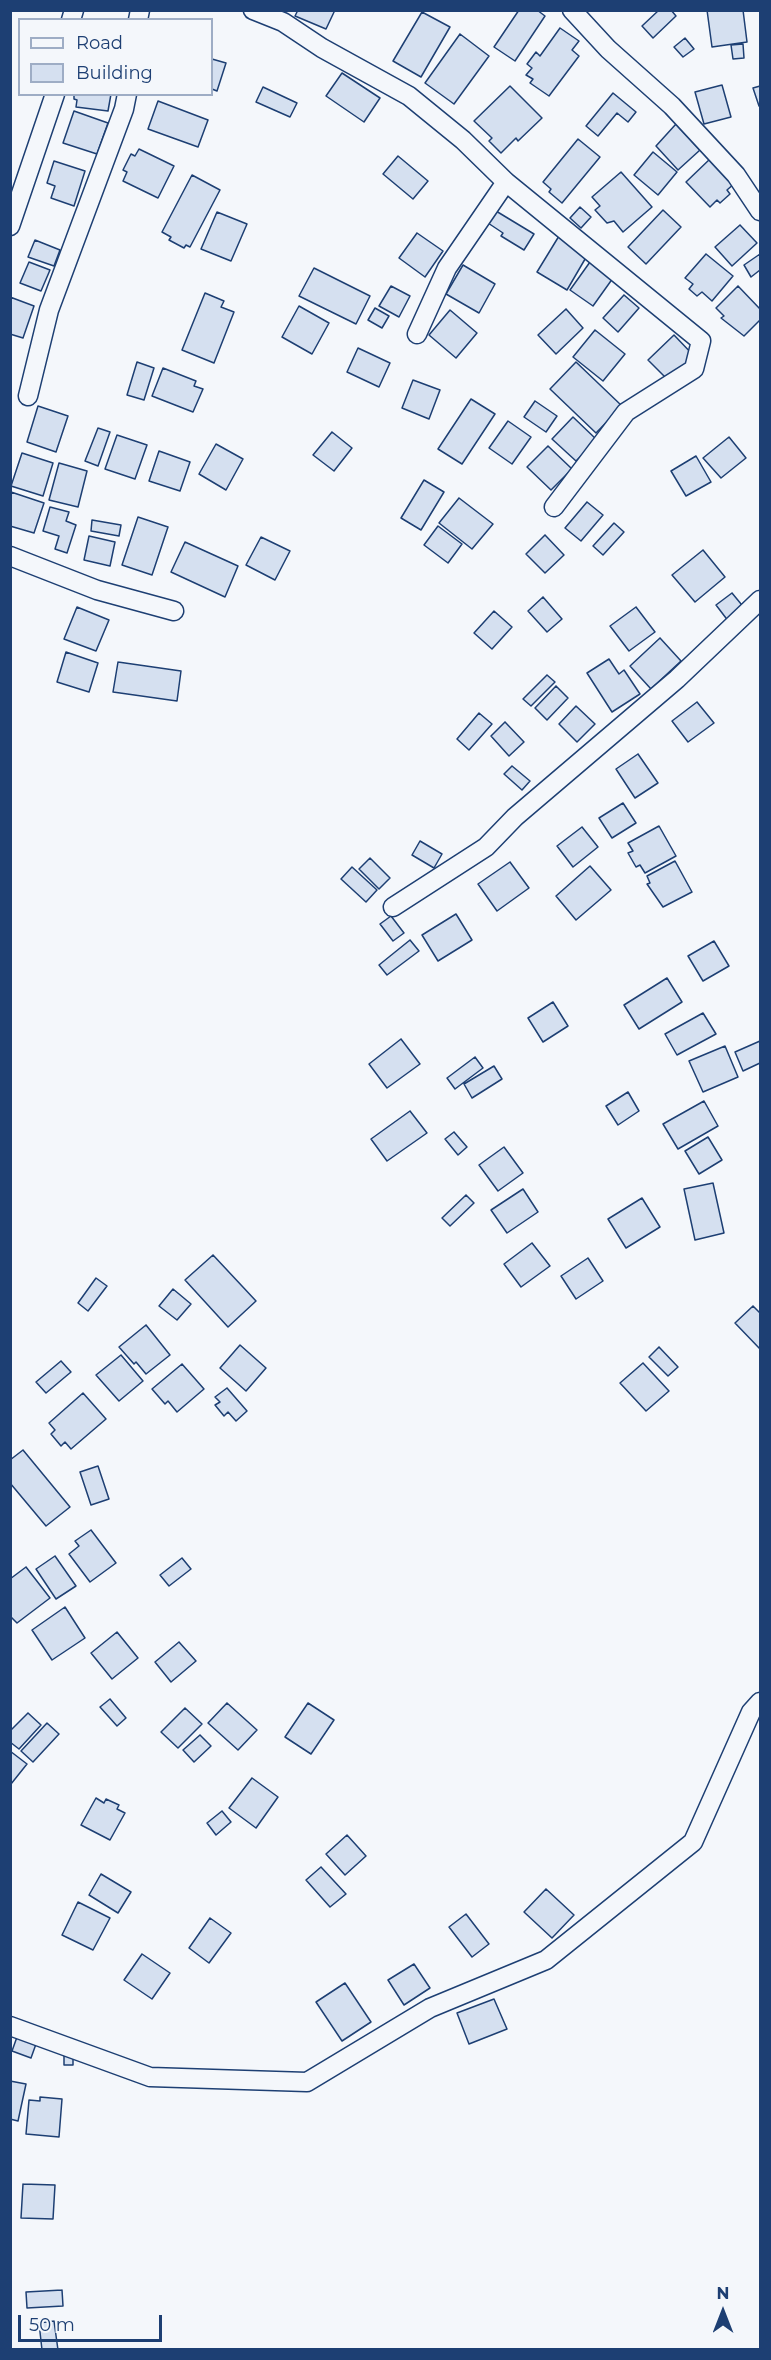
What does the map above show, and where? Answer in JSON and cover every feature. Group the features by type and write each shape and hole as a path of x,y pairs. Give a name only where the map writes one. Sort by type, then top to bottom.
{"street":[{"path":"254,10 284,16 322,48 409,96 463,140 506,182 701,341 694,369 626,412 554,507"},
{"path":"572,10 608,48 672,106 736,175 760,212"},
{"path":"10,226 54,96"},
{"path":"28,396 49,310 124,110 127,96"},
{"path":"417,334 447,268 506,182"},
{"path":"10,556 97,590 174,611"},
{"path":"393,907 486,847 515,817 677,679 760,600"},
{"path":"10,2026 150,2077 306,2082 430,2008 546,1960 693,1842 751,1712 760,1702"}],"building":[{"path":"298,10 335,10 326,29 295,16"},
{"path":"519,10 537,10 545,16 515,61 494,47"},
{"path":"659,10 671,10 676,16 653,38 642,26"},
{"path":"707,10 743,10 747,42 712,47"},
{"path":"422,12 450,27 421,77 393,61"},
{"path":"560,28 579,41 572,50 579,56 549,96 530,83 533,79 526,75 532,68 527,64 536,52 540,56"},
{"path":"460,34 489,56 454,104 425,83"},
{"path":"685,38 694,49 683,57 674,47"},
{"path":"743,44 744,58 733,59 731,45"},
{"path":"213,59 226,63 217,91 213,89"},
{"path":"342,73 380,98 364,122 326,96"},
{"path":"722,85 731,117 704,124 695,92"},
{"path":"510,86 542,118 518,141 516,138 501,153 489,141 492,138 474,121"},
{"path":"760,86 760,106 759,106 753,88"},
{"path":"263,87 297,103 290,117 256,102"},
{"path":"613,93 636,112 628,122 617,113 598,136 586,126"},
{"path":"74,96 111,96 108,111 76,107 77,100"},
{"path":"158,101 208,120 198,147 148,129"},
{"path":"74,111 108,123 97,154 63,143"},
{"path":"676,124 700,150 678,170 656,146"},
{"path":"578,139 600,157 562,203 549,192 551,189 543,182"},
{"path":"139,149 174,166 158,198 123,181 127,172 123,170 131,154 135,156"},
{"path":"653,152 677,172 658,195 634,175"},
{"path":"398,156 428,181 413,199 383,174"},
{"path":"711,158 735,183 727,190 730,194 720,203 717,200 710,207 686,182"},
{"path":"54,161 85,171 74,206 51,198 55,186 47,183"},
{"path":"621,172 652,207 623,232 614,221 607,223 595,210 600,206 592,197"},
{"path":"192,175 220,190 190,247 186,245 184,248 169,240 171,237 162,232"},
{"path":"580,207 591,217 581,228 570,218"},
{"path":"663,210 681,227 646,264 628,247"},
{"path":"496,211 534,234 524,250 501,236 503,233 488,223"},
{"path":"217,212 247,224 231,261 201,249"},
{"path":"740,225 757,243 732,266 715,247"},
{"path":"417,233 443,251 425,277 399,258"},
{"path":"559,236 588,254 567,290 537,272"},
{"path":"35,240 60,250 54,266 28,257"},
{"path":"706,254 733,276 712,301 702,292 697,296 689,289 693,284 685,278"},
{"path":"760,254 760,270 751,277 744,265"},
{"path":"29,262 50,270 41,291 20,283"},
{"path":"590,262 613,278 593,306 570,290"},
{"path":"463,265 495,284 479,313 446,294"},
{"path":"314,268 370,296 356,324 299,296"},
{"path":"391,286 410,296 399,317 379,306"},
{"path":"738,286 760,309 760,320 744,336 721,318 724,316 716,308"},
{"path":"205,293 224,301 221,307 234,312 214,363 182,350"},
{"path":"624,295 639,308 618,332 603,318"},
{"path":"10,297 34,306 23,338 10,334"},
{"path":"299,306 329,323 312,354 282,337"},
{"path":"375,308 389,316 382,328 368,320"},
{"path":"566,309 583,328 556,354 538,335"},
{"path":"450,310 477,333 456,358 429,335"},
{"path":"595,330 625,354 603,381 573,357"},
{"path":"674,335 696,358 671,383 648,360"},
{"path":"358,348 390,363 379,387 347,372"},
{"path":"137,362 154,368 144,400 127,395"},
{"path":"576,362 622,406 596,433 550,389"},
{"path":"163,368 196,381 194,386 203,389 193,412 152,396"},
{"path":"413,380 440,390 429,419 402,408"},
{"path":"471,399 495,414 462,464 438,449"},
{"path":"535,401 557,416 546,432 524,417"},
{"path":"38,406 68,416 56,452 27,442"},
{"path":"573,417 597,440 576,461 552,439"},
{"path":"508,421 531,437 512,464 489,448"},
{"path":"98,428 110,432 98,466 85,461"},
{"path":"332,432 352,448 334,471 313,455"},
{"path":"117,435 147,445 135,479 105,469"},
{"path":"729,437 746,458 721,478 703,458"},
{"path":"216,444 243,459 226,490 199,474"},
{"path":"548,446 572,469 551,490 527,467"},
{"path":"159,451 190,462 180,491 149,481"},
{"path":"22,453 53,463 43,496 11,486"},
{"path":"696,456 711,482 686,496 671,471"},
{"path":"59,463 87,471 78,507 49,500"},
{"path":"424,480 444,492 421,530 401,518"},
{"path":"11,492 44,503 34,533 10,526"},
{"path":"459,498 493,524 472,549 439,523"},
{"path":"587,502 603,515 581,541 565,528"},
{"path":"50,507 69,512 66,521 76,525 67,553 55,549 59,536 43,531"},
{"path":"138,517 168,527 152,575 122,565"},
{"path":"92,520 121,525 119,536 91,531"},
{"path":"614,523 624,532 603,555 593,546"},
{"path":"438,526 462,544 448,563 424,545"},
{"path":"545,535 564,555 545,573 526,554"},
{"path":"89,536 115,542 110,566 84,560"},
{"path":"261,537 290,551 275,580 246,565"},
{"path":"185,542 238,566 225,597 171,572"},
{"path":"703,550 725,577 695,602 672,575"},
{"path":"732,593 746,610 729,622 716,605"},
{"path":"543,597 562,619 547,632 528,611"},
{"path":"77,607 109,620 96,651 64,639"},
{"path":"636,607 655,632 629,651 610,626"},
{"path":"494,611 512,627 492,649 474,633"},
{"path":"660,638 681,661 651,689 630,666"},
{"path":"66,652 98,663 89,692 57,682"},
{"path":"609,659 619,674 624,670 640,694 612,712 587,673"},
{"path":"118,662 181,671 177,701 113,692"},
{"path":"547,675 555,682 531,706 523,699"},
{"path":"556,686 568,698 547,720 535,708"},
{"path":"697,702 714,723 688,742 672,721"},
{"path":"576,706 595,724 577,742 559,724"},
{"path":"479,713 492,724 469,750 457,739"},
{"path":"505,722 524,742 509,756 491,736"},
{"path":"638,754 658,783 635,798 616,769"},
{"path":"512,766 530,781 522,790 504,774"},
{"path":"623,803 636,823 612,838 599,818"},
{"path":"659,826 676,856 645,873 640,865 636,867 628,853 633,851 628,843"},
{"path":"582,827 598,847 573,867 557,846"},
{"path":"420,841 442,854 434,868 412,855"},
{"path":"370,858 390,878 379,889 359,869"},
{"path":"675,861 692,892 663,907 647,884 650,883 647,876"},
{"path":"510,862 529,888 497,911 478,884"},
{"path":"590,866 611,890 576,920 556,896"},
{"path":"352,867 377,890 366,902 341,879"},
{"path":"456,914 472,940 438,961 422,935"},
{"path":"391,916 404,933 393,941 380,924"},
{"path":"410,940 419,951 387,975 379,965"},
{"path":"714,941 729,966 703,981 688,956"},
{"path":"667,978 682,1002 639,1029 624,1005"},
{"path":"553,1002 568,1026 543,1042 528,1018"},
{"path":"703,1013 716,1034 677,1055 665,1034"},
{"path":"401,1039 420,1064 387,1088 369,1064"},
{"path":"760,1041 760,1063 743,1071 735,1052"},
{"path":"725,1046 738,1077 703,1092 689,1061"},
{"path":"475,1057 483,1068 455,1089 447,1078"},
{"path":"494,1066 502,1079 472,1098 464,1084"},
{"path":"628,1092 639,1111 618,1125 606,1106"},
{"path":"704,1101 718,1126 678,1149 663,1124"},
{"path":"410,1111 427,1133 387,1161 371,1139"},
{"path":"454,1132 467,1147 458,1155 445,1139"},
{"path":"708,1137 722,1160 699,1174 685,1151"},
{"path":"504,1147 523,1173 498,1191 479,1165"},
{"path":"713,1183 724,1233 695,1240 684,1189"},
{"path":"523,1189 538,1212 507,1233 491,1210"},
{"path":"466,1195 474,1203 450,1226 442,1218"},
{"path":"642,1198 660,1227 626,1248 608,1219"},
{"path":"532,1243 550,1266 521,1287 504,1264"},
{"path":"213,1255 256,1301 228,1327 185,1280"},
{"path":"588,1258 603,1281 576,1299 561,1276"},
{"path":"96,1278 107,1286 88,1311 78,1303"},
{"path":"173,1289 191,1304 177,1320 159,1306"},
{"path":"753,1306 760,1313 760,1349 735,1323"},
{"path":"146,1325 170,1355 146,1374 119,1347"},
{"path":"240,1345 266,1368 246,1391 220,1368"},
{"path":"659,1347 678,1367 668,1376 649,1357"},
{"path":"121,1355 143,1381 119,1401 96,1375"},
{"path":"61,1361 71,1372 46,1393 36,1382"},
{"path":"643,1363 669,1391 646,1411 620,1383"},
{"path":"182,1364 204,1389 177,1412 168,1401 165,1404 152,1389"},
{"path":"227,1388 247,1411 236,1421 228,1412 224,1416 215,1405 220,1402 215,1397"},
{"path":"83,1393 106,1419 71,1449 65,1442 61,1446 51,1434 55,1430 49,1423"},
{"path":"23,1450 70,1507 46,1526 10,1483 10,1460"},
{"path":"98,1466 109,1499 91,1505 80,1472"},
{"path":"91,1530 116,1563 90,1582 69,1554 79,1546 75,1541"},
{"path":"55,1556 76,1586 56,1599 36,1569"},
{"path":"182,1558 191,1569 169,1586 160,1575"},
{"path":"26,1567 50,1598 17,1623 10,1616 10,1579"},
{"path":"65,1607 85,1638 52,1660 32,1630"},
{"path":"117,1632 138,1658 112,1679 91,1653"},
{"path":"179,1642 196,1661 171,1682 155,1662"},
{"path":"110,1699 126,1718 117,1726 100,1707"},
{"path":"227,1703 257,1730 238,1750 208,1723"},
{"path":"308,1703 334,1720 311,1754 285,1737"},
{"path":"185,1708 202,1724 178,1748 161,1732"},
{"path":"28,1713 41,1725 19,1749 10,1742 10,1731"},
{"path":"47,1723 59,1734 33,1762 21,1751"},
{"path":"200,1735 211,1746 194,1762 183,1750"},
{"path":"10,1751 27,1764 11,1784 10,1784"},
{"path":"252,1778 278,1797 256,1828 229,1808"},
{"path":"96,1798 104,1803 106,1799 119,1805 117,1809 125,1813 110,1840 81,1825"},
{"path":"222,1811 231,1822 216,1835 207,1823"},
{"path":"347,1835 366,1856 345,1875 326,1854"},
{"path":"321,1867 346,1894 330,1907 306,1880"},
{"path":"101,1874 131,1892 118,1913 89,1895"},
{"path":"546,1889 574,1915 552,1938 524,1912"},
{"path":"78,1902 110,1918 93,1950 62,1935"},
{"path":"466,1914 489,1944 472,1957 449,1927"},
{"path":"210,1918 231,1933 209,1963 189,1948"},
{"path":"142,1954 170,1973 152,1999 124,1980"},
{"path":"414,1964 430,1988 404,2005 388,1980"},
{"path":"345,1983 371,2022 342,2041 316,2002"},
{"path":"494,1999 507,2029 469,2044 457,2013"},
{"path":"17,2037 36,2044 31,2058 12,2051"},
{"path":"64,2056 73,2057 73,2065 64,2065"},
{"path":"10,2081 26,2084 18,2121 10,2119"},
{"path":"40,2097 62,2099 59,2137 26,2134 29,2100 40,2101"},
{"path":"23,2184 55,2185 53,2219 21,2218"},
{"path":"62,2290 63,2306 27,2308 26,2292"},
{"path":"54,2321 58,2350 42,2350 39,2323"}]}
